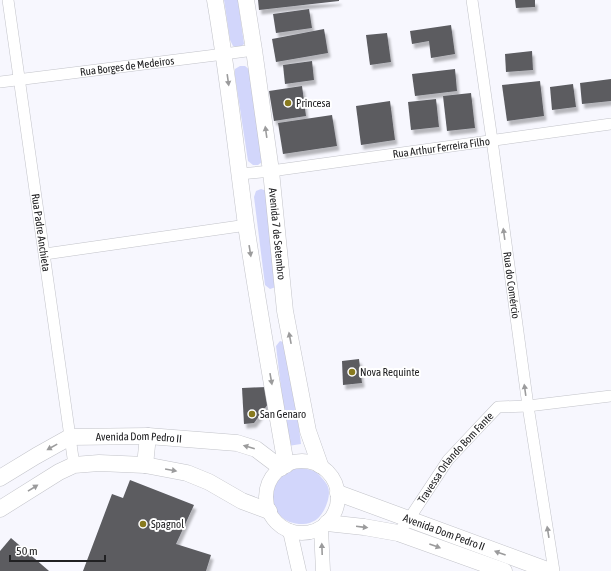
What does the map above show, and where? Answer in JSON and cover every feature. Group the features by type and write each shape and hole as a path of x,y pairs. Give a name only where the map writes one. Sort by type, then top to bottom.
{"main road":[{"path":"215,0 224,54 246,225 283,466"},
{"name":"Avenida 7 de Setembro","path":"246,0 271,171 285,311 308,431 320,465"},
{"path":"260,314 285,311"},
{"path":"144,465 148,436"},
{"name":"Avenida Dom Pedro II","path":"0,478 70,437 148,436 237,443 256,449 283,466"},
{"path":"0,509 59,472 74,465 99,463 144,465 187,473 209,482 242,501 269,511"},
{"name":"Avenida Dom Pedro II","path":"338,494 550,571"},
{"name":"Avenida Dom Pedro II","path":"324,526 364,527 398,533 504,571"}],"street":[{"name":"Rua Padre Anchieta","path":"8,0 74,465"},
{"name":"Rua do Comércio","path":"472,0 528,406 554,571"},
{"name":"Rua Borges de Medeiros","path":"0,82 254,50"},
{"name":"Rua Arthur Ferreira Filho","path":"240,174 611,124"},
{"path":"45,254 246,225"},
{"name":"Travessa Orlando Bom Fante","path":"398,533 448,460 498,407 528,406 611,396"},
{"path":"303,460 320,465 327,470 336,485 338,505 334,515 324,526 311,532 301,533 290,531 274,520 269,511 266,499 267,487 272,476 283,466 294,462 303,460"},
{"path":"323,571 324,526"},
{"path":"290,531 299,571"}],"shaded area":[{"path":"224,0 238,0 244,44 239,48 233,46 230,40"},
{"path":"240,66 245,66 250,70 262,162 258,165 253,165 248,161 235,76 235,69"},
{"path":"261,189 267,191 276,287 270,289 265,285 254,197 256,191"},
{"path":"280,341 286,343 289,349 301,444 288,446 276,346"},
{"path":"296,468 315,471 328,487 329,496 326,506 321,515 312,522 296,524 284,519 278,513 273,502 274,490 279,480 288,471"}],"building":[{"path":"258,0 339,0 339,1 259,10"},
{"path":"515,0 535,0 535,7 516,8"},
{"path":"309,9 312,28 276,33 273,14"},
{"path":"451,25 455,54 431,58 429,41 412,44 410,31"},
{"path":"324,29 328,53 276,62 272,39"},
{"path":"387,33 391,62 370,65 366,35"},
{"path":"532,51 533,70 506,72 505,54"},
{"path":"312,61 314,80 285,84 283,65"},
{"path":"455,69 457,91 415,96 412,74"},
{"path":"611,79 611,101 582,104 580,83"},
{"path":"540,81 544,116 507,121 502,85"},
{"path":"573,84 576,107 552,110 550,87"},
{"name":"Princesa","path":"302,86 306,116 274,121 269,91"},
{"path":"471,93 475,128 447,131 443,96"},
{"path":"436,99 439,127 411,130 408,102"},
{"path":"390,101 395,140 361,145 356,106"},
{"path":"332,115 337,146 283,154 278,123"},
{"name":"Nova Requinte","path":"359,359 362,383 343,385 342,361"},
{"name":"San Genaro","path":"267,387 268,404 254,423 244,424 242,388"},
{"name":"Spagnol","path":"130,480 194,505 176,544 211,555 206,571 83,571 112,494 123,498"},
{"path":"11,538 49,571 0,571 0,551"}],"place":[{"name":"Princesa","path":"288,103"},
{"name":"Nova Requinte","path":"352,372"},
{"name":"San Genaro","path":"252,414"},
{"name":"Spagnol","path":"143,524"}]}
